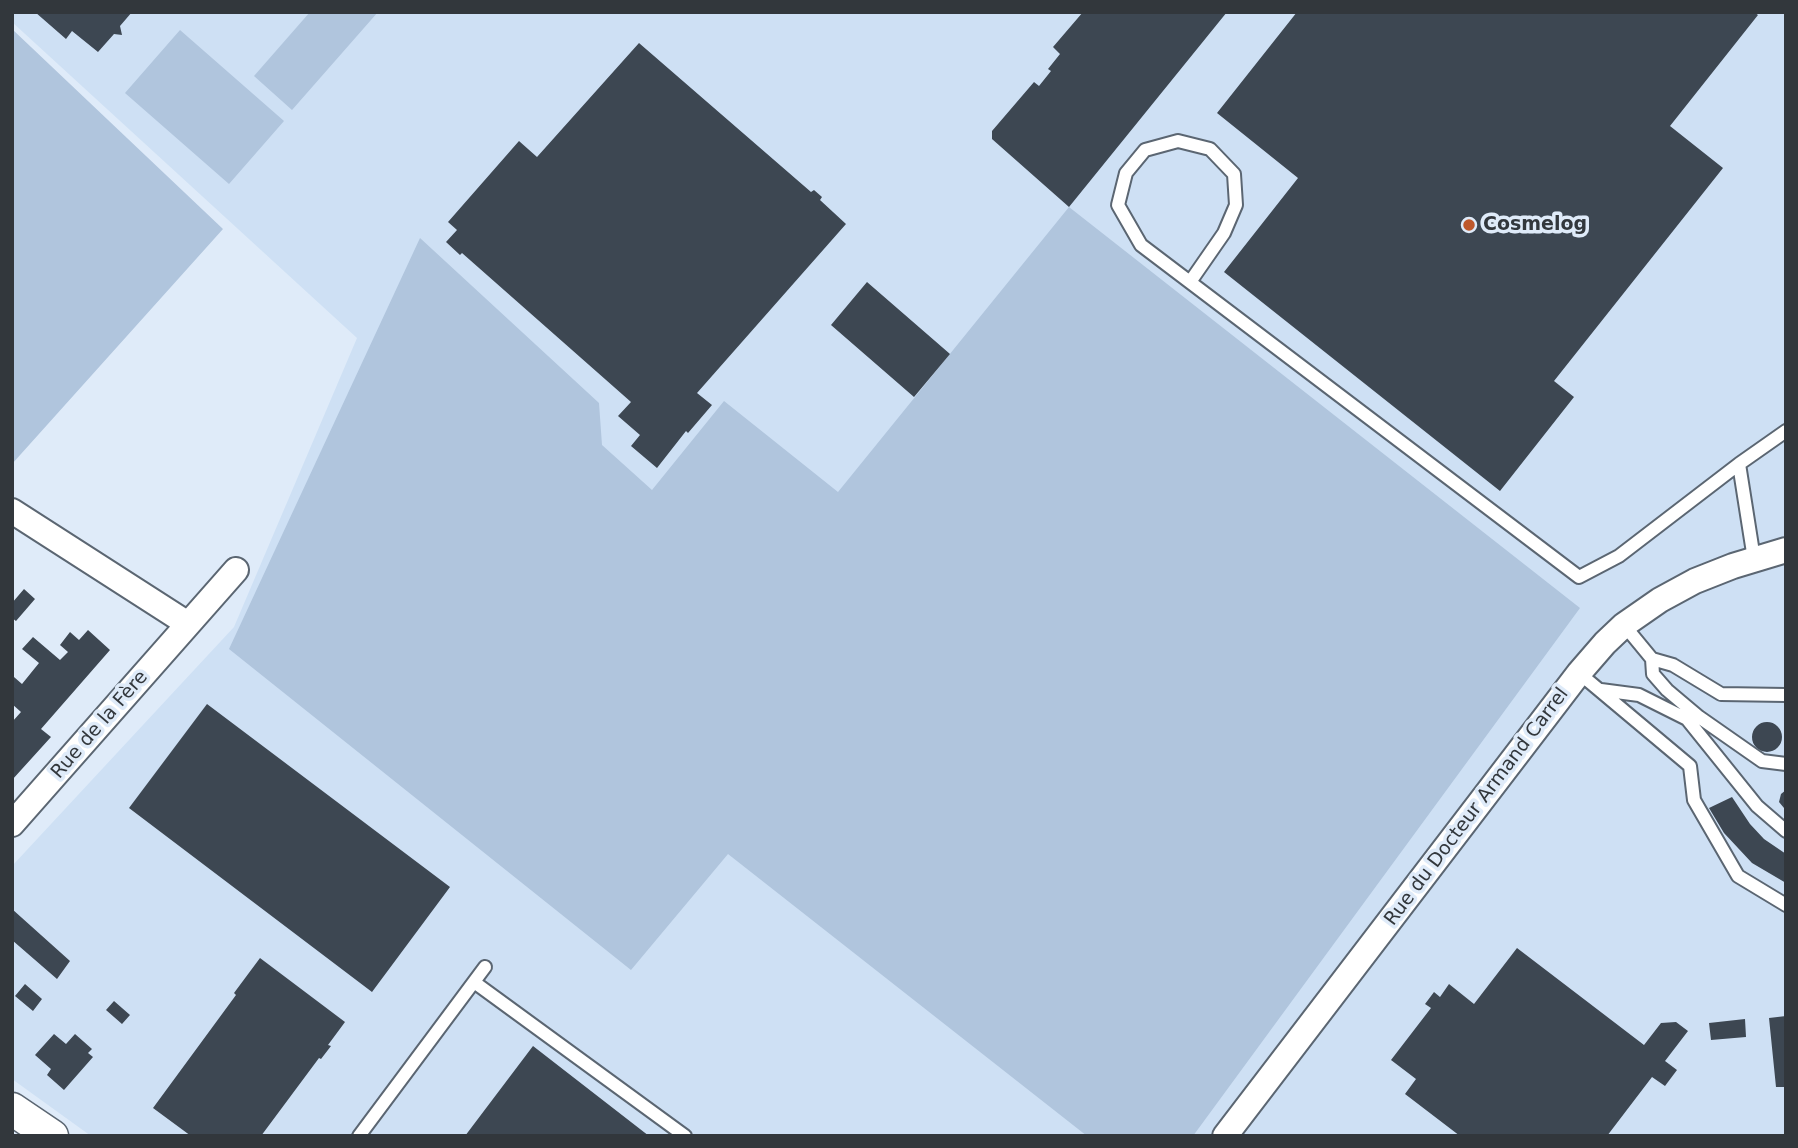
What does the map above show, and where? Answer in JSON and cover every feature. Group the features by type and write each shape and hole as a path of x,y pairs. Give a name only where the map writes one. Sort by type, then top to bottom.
{"street":[{"path":"12,511 188,624"},
{"name":"Rue du Docteur Armand Carrel","path":"1225,1136 1579,673 1605,643 1624,625 1660,600 1695,581 1786,550"},
{"name":"Rue de la Fère","path":"12,824 236,570"},
{"path":"12,1108 52,1136"}],"lane":[{"path":"1190,282 1224,233 1236,205 1234,174 1210,149 1178,141 1145,150 1126,173 1118,205 1141,245 1579,577 1619,556 1786,430"},
{"path":"1739,464 1754,559"},
{"path":"1624,625 1653,659 1673,665 1721,694 1786,695"},
{"path":"1653,659 1653,674 1667,690 1699,717 1762,761 1786,764"},
{"path":"1579,673 1690,766 1694,800 1738,876 1786,905"},
{"path":"1600,690 1639,695 1687,719 1757,806 1786,831"},
{"path":"359,1136 485,967"},
{"path":"474,982 685,1136"}],"shaded area":[{"path":"12,12 1786,12 1786,1136 91,1136 12,1079 12,866 234,627 357,338 12,22"},
{"path":"310,12 378,12 292,110 254,76"},
{"path":"12,29 223,229 12,464"},
{"path":"180,30 284,121 229,184 125,93"},
{"path":"1069,207 1580,608 1193,1136 1087,1136 728,854 631,970 229,649 420,238 599,403 602,445 652,490 724,401 838,492"}],"building":[{"path":"35,12 132,12 120,26 122,35 114,34 98,52 72,31 66,39"},
{"path":"1083,12 1227,12 1069,207 992,139 992,131 1034,82 1039,86 1051,71 1048,69 1060,54 1053,47"},
{"name":"Cosmelog","path":"1297,12 1754,12 1758,15 1670,126 1723,168 1554,381 1574,397 1500,491 1224,272 1298,178 1217,113"},
{"path":"639,43 811,192 814,190 822,197 820,200 846,224 697,393 712,405 688,433 686,431 657,468 631,446 640,435 618,416 631,402 462,253 460,255 446,242 457,230 448,222 519,141 537,157"},
{"path":"867,282 950,354 914,397 831,325"},
{"path":"24,589 35,599 16,621 12,618 12,603"},
{"path":"88,630 110,650 41,729 51,737 12,780 12,722 21,712 12,704 12,679 14,677 22,684 39,663 22,649 33,637 60,660 68,652 60,645 70,632 79,640"},
{"path":"207,704 450,887 372,992 129,808"},
{"path":"1767,722 1777,727 1782,737 1777,747 1767,752 1757,747 1752,737 1757,727"},
{"path":"1786,790 1784,808 1779,802 1781,794"},
{"path":"1732,797 1764,839 1786,854 1786,883 1752,863 1724,833 1709,808"},
{"path":"12,909 70,961 57,979 12,940"},
{"path":"1517,948 1644,1045 1661,1023 1676,1022 1688,1031 1665,1061 1677,1070 1665,1086 1652,1077 1607,1136 1460,1136 1405,1094 1416,1079 1391,1060 1431,1008 1425,1004 1434,992 1440,997 1449,984 1474,1004"},
{"path":"260,958 345,1022 328,1045 331,1046 321,1059 319,1058 261,1136 191,1136 153,1108"},
{"path":"25,984 42,999 33,1011 15,996"},
{"path":"114,1001 130,1015 122,1024 106,1010"},
{"path":"1786,1016 1786,1087 1776,1087 1769,1018"},
{"path":"1745,1019 1746,1037 1711,1040 1709,1023"},
{"path":"54,1034 66,1044 75,1034 92,1049 88,1053 93,1057 64,1090 47,1075 51,1069 35,1055"},
{"path":"533,1046 649,1136 465,1136"}],"place":[{"name":"Cosmelog","path":"1469,225"}]}
